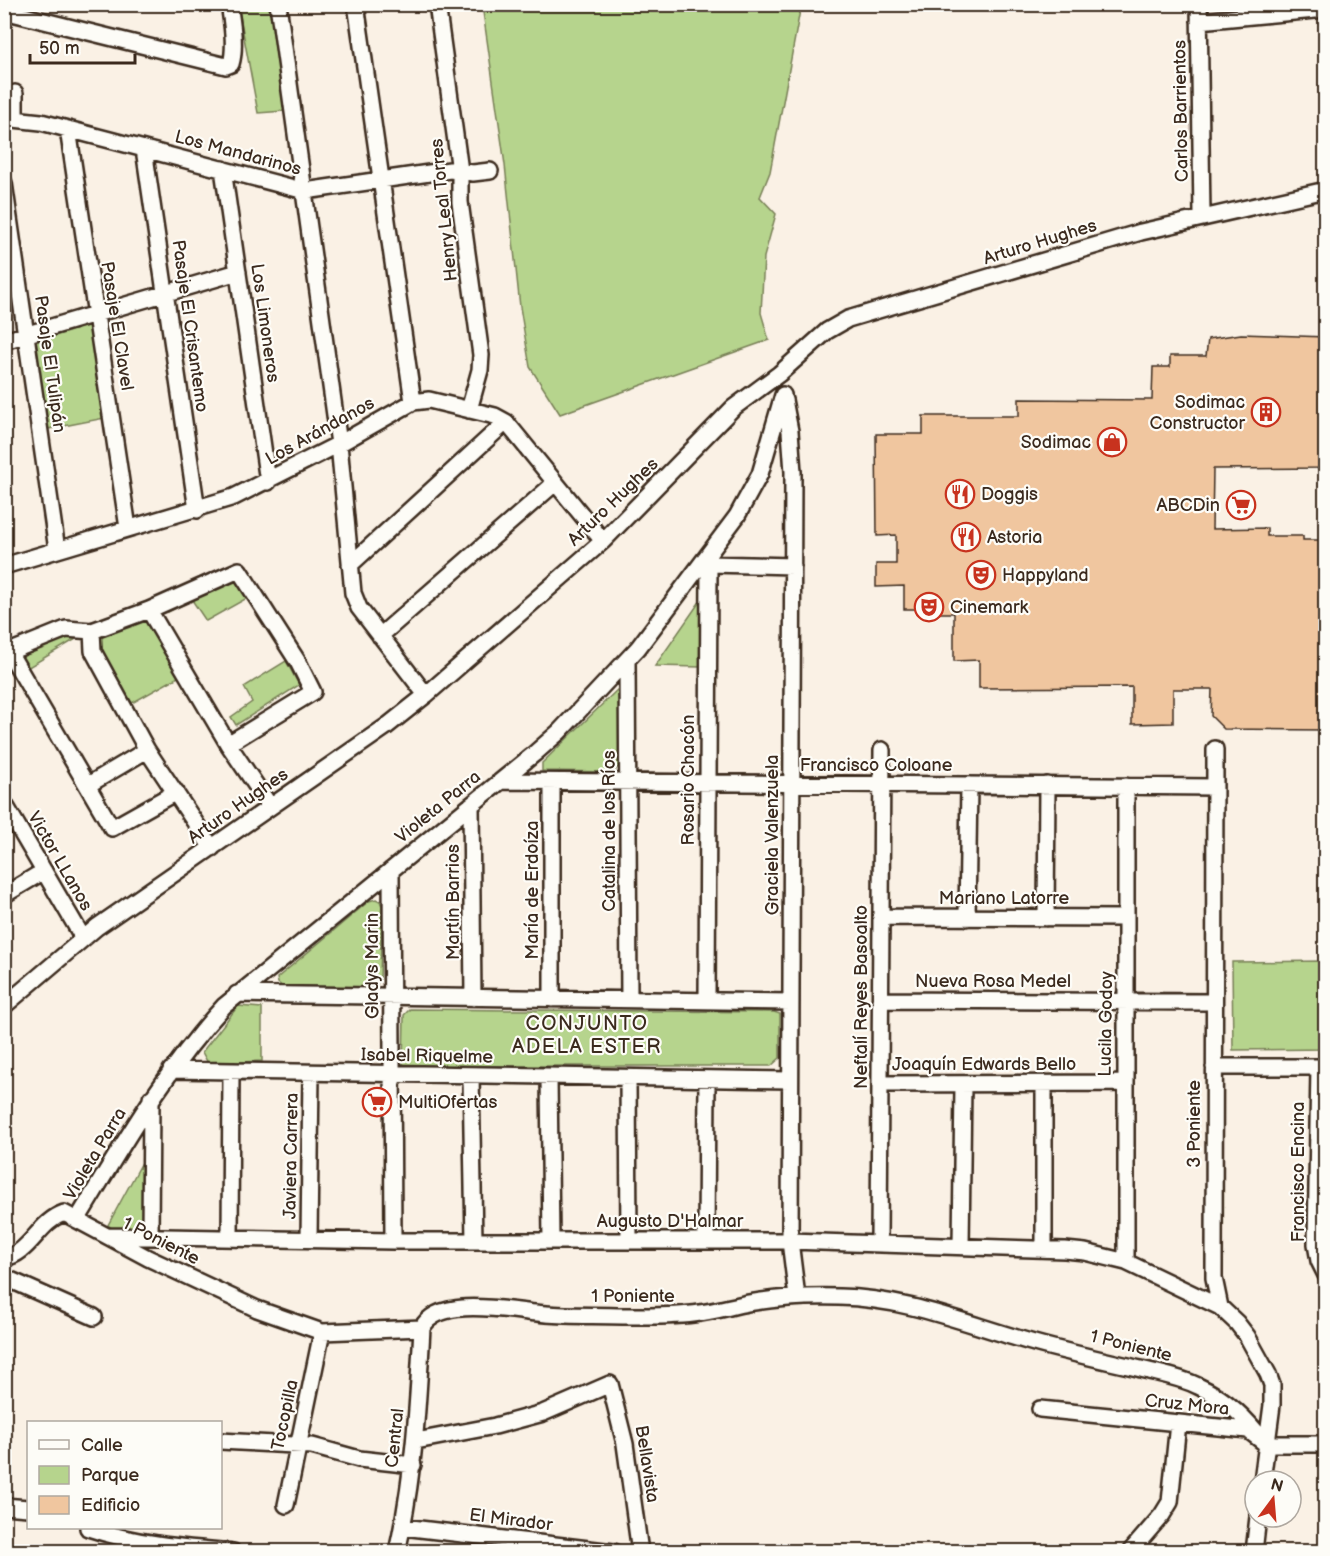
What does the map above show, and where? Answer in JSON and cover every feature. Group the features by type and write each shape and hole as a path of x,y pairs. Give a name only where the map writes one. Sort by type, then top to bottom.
{"street":[{"path":"4,11 228,66 231,64 232,56 229,4"},
{"path":"279,4 339,444 353,593 356,603 426,695"},
{"path":"356,4 413,402 429,400 495,416 506,422 603,541"},
{"name":"Henry Leal Torres","path":"437,4 460,171 460,202 481,355 480,370 469,410"},
{"name":"Carlos Barrientos","path":"1199,4 1202,216"},
{"path":"1199,21 1326,9"},
{"name":"Los Mandarinos","path":"15,93 10,118 41,122 305,191 450,170 490,171"},
{"name":"Pasaje El Clavel","path":"68,129 128,528"},
{"name":"Pasaje El Crisantemo","path":"144,149 197,510"},
{"name":"Los Limoneros","path":"223,169 268,482"},
{"name":"Pasaje El Tulipán","path":"4,183 57,550"},
{"name":"Arturo Hughes","path":"4,1006 83,938 387,726 426,695 603,541 733,408 779,374 819,337 848,319 1141,232 1202,216 1326,190"},
{"path":"4,341 238,272"},
{"name":"Graciela Valenzuela","path":"779,374 792,452 790,1241 797,1297"},
{"name":"Violeta Parra","path":"77,1221 151,1098 213,1018 237,994 501,782 559,732 627,662 707,562 754,488 765,459 783,395"},
{"name":"Los Arándanos","path":"4,566 128,528 197,510 234,497 268,482 413,402"},
{"path":"350,565 506,422"},
{"path":"380,636 555,483"},
{"path":"707,562 793,566"},
{"name":"Rosario Chacón","path":"706,1001 707,562"},
{"path":"176,792 112,828 9,652 66,628 92,631 149,610 239,570 298,662 313,692 228,744"},
{"path":"149,610 228,744 270,806"},
{"path":"92,631 93,651 147,750 212,848"},
{"name":"Catalina de los Ríos","path":"627,662 630,1000"},
{"name":"3 Poniente","path":"1215,749 1213,1268 1220,1307"},
{"path":"88,785 147,750"},
{"name":"Neftalí Reyes Basoalto","path":"879,1244 882,750"},
{"name":"Francisco Coloane","path":"501,782 1215,787"},
{"name":"María de Erdoíza","path":"552,782 552,999"},
{"path":"967,918 969,785"},
{"path":"1046,918 1047,785"},
{"name":"Lucila Godoy","path":"1126,786 1126,1262"},
{"name":"Victor LLanos","path":"4,802 83,938"},
{"name":"Martín Barrios","path":"471,805 473,998"},
{"name":"Gladys Marin","path":"391,870 393,1241"},
{"path":"4,895 44,871"},
{"name":"Mariano Latorre","path":"881,917 1126,918"},
{"path":"237,994 791,1002"},
{"name":"Nueva Rosa Medel","path":"880,1000 1214,1002"},
{"path":"1214,1067 1322,1067"},
{"name":"Francisco Encina","path":"1322,1067 1322,1164 1316,1244 1318,1261 1326,1275"},
{"name":"Isabel Riquelme","path":"171,1070 790,1080"},
{"path":"230,1238 231,1072"},
{"name":"Javiera Carrera","path":"309,1239 311,1074"},
{"path":"471,1076 474,1241"},
{"path":"549,1077 551,1241"},
{"path":"628,1078 628,1241"},
{"path":"706,1241 707,1079"},
{"name":"Joaquín Edwards Bello","path":"880,1084 1125,1083"},
{"path":"961,1246 963,1084"},
{"path":"1044,1084 1044,1249"},
{"path":"150,1237 151,1098"},
{"name":"1 Poniente","path":"6,1278 10,1257 52,1217 64,1213 148,1258 257,1309 322,1332 422,1328 433,1315 456,1309 494,1308 548,1314 657,1317 701,1313 749,1303 797,1297 842,1297 893,1302 1028,1341 1183,1380 1208,1391 1229,1405 1249,1421 1266,1444"},
{"name":"Augusto D'Halmar","path":"108,1236 393,1241 790,1241 1044,1249 1085,1252 1126,1262 1220,1307"},
{"path":"6,1278 94,1317"},
{"path":"1220,1307 1237,1323 1268,1374 1273,1396 1263,1469"},
{"name":"Central","path":"397,1551 403,1527 416,1441 422,1328"},
{"name":"Tocopilla","path":"286,1505 322,1332"},
{"name":"Bellavista","path":"416,1441 495,1426 543,1413 610,1384 625,1444 639,1551"},
{"name":"Cruz Mora","path":"1040,1409 1248,1430 1266,1444"},
{"path":"1130,1551 1162,1515 1170,1502 1178,1423"},
{"path":"222,1441 312,1446 380,1462 413,1465"},
{"path":"1266,1444 1326,1444"},
{"path":"4,1506 27,1508"},
{"name":"El Mirador","path":"403,1527 614,1551"},
{"path":"93,1529 131,1541 233,1551"},
{"path":"1254,1551 1257,1529"}],"green space":[{"path":"238,5 270,5 284,111 258,113"},
{"path":"482,5 801,5 770,172 760,197 776,214 764,257 761,313 769,340 560,414 530,367 520,307 505,165"},
{"path":"91,325 105,418 48,429 35,342"},
{"path":"237,574 249,597 206,621 192,600 168,612 157,603"},
{"path":"703,597 701,667 655,666"},
{"path":"143,616 150,622 180,676 132,703 95,650 100,629"},
{"path":"76,632 76,639 22,671 12,644"},
{"path":"286,661 299,685 236,725 231,717 252,702 244,687"},
{"path":"618,689 621,762 614,772 542,771 542,763"},
{"path":"376,899 382,906 380,979 377,984 373,987 282,986 278,983 277,978 369,901"},
{"path":"1325,961 1325,1049 1233,1050 1232,962"},
{"path":"238,1006 262,1008 262,1061 241,1064 208,1063 202,1052"},
{"path":"410,1009 774,1012 780,1014 780,1058 771,1066 478,1066 477,1071 410,1073 403,1065 404,1015"},
{"path":"147,1153 144,1233 115,1230 108,1225"}],"building":[{"path":"1241,334 1326,337 1326,468 1213,469 1212,529 1267,528 1267,536 1303,536 1303,540 1326,540 1326,730 1224,729 1211,716 1212,689 1173,689 1173,723 1132,724 1132,687 979,688 979,660 954,661 954,613 920,613 920,609 904,609 904,586 876,587 876,564 896,564 896,535 877,536 876,434 923,434 923,416 1019,416 1019,399 1152,400 1153,367 1170,367 1170,356 1206,356 1208,339"}],"place":[{"name":"Sodimac Constructor","path":"1266,412"},
{"name":"Sodimac","path":"1112,442"},
{"name":"Doggis","path":"960,494"},
{"name":"ABCDin","path":"1241,505"},
{"name":"Astoria","path":"966,537"},
{"name":"Happyland","path":"981,575"},
{"name":"Cinemark","path":"929,607"},
{"name":"MultiOfertas","path":"377,1102"}],"district":[{"name":"CONJUNTO ADELA ESTER","path":"587,1036"}]}
